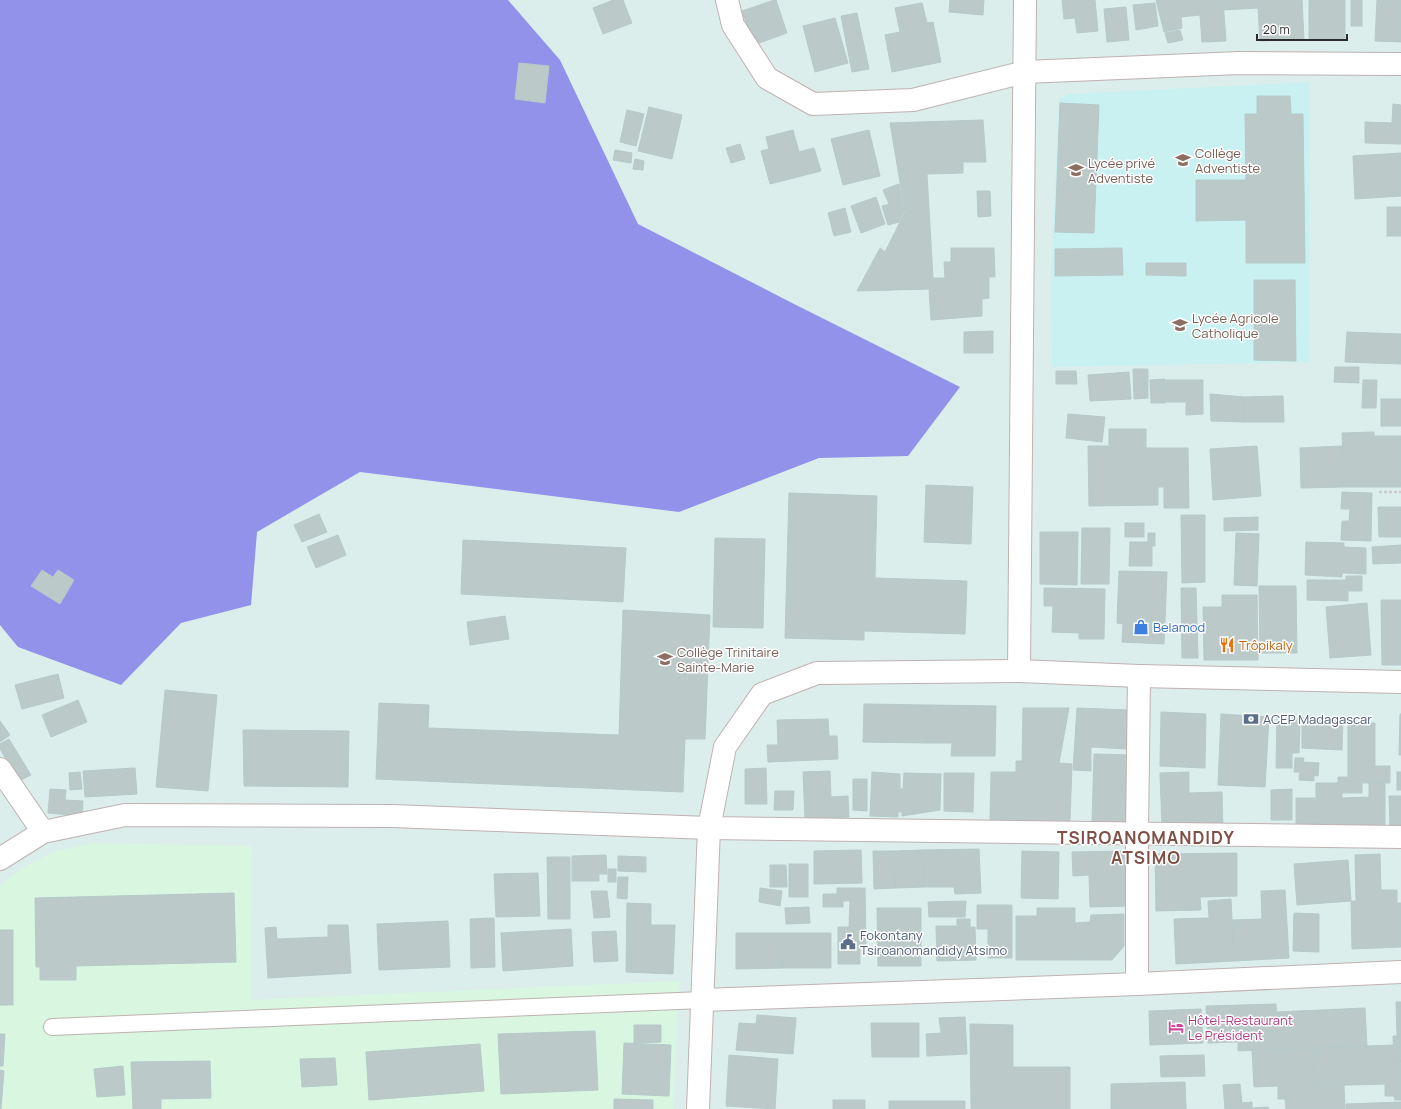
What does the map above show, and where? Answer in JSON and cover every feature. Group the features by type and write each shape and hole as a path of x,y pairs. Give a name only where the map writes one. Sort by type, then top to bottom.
{"street":[{"path":"727,0 733,26 766,78 813,104 913,100 1025,72 1239,63 1401,64"},
{"path":"1019,671 1025,0"},
{"path":"698,1109 709,828 725,747 762,694 817,673 1019,671 1139,676 1401,682"},
{"path":"1137,984 1139,676"},
{"path":"0,769 43,832"},
{"path":"0,859 43,832 125,815 392,816 709,828 1401,837"},
{"path":"703,1000 1137,984 1401,972"}],"lane":[{"path":"52,1027 703,1000"}],"path":[{"path":"1379,492 1401,492"}],"shaded area":[{"path":"0,0 508,0 560,60 638,224 960,387 908,456 819,458 679,512 360,472 257,532 251,605 181,623 121,685 18,647 0,625"},
{"name":"Collège Adventiste","path":"1310,82 1309,362 1052,367 1051,279 1059,99 1069,94"},
{"path":"92,843 252,846 251,1000 680,981 673,1109 0,1109 0,886 22,868 54,852"}],"building":[{"path":"613,0 623,0 632,23 603,34 593,8"},
{"path":"776,0 787,33 754,45 742,11"},
{"path":"950,0 984,0 983,15 949,12"},
{"path":"1062,0 1095,0 1098,31 1077,33 1075,18 1064,19"},
{"path":"1156,0 1223,0 1226,41 1202,42 1200,15 1181,17 1182,28 1164,32"},
{"path":"1223,0 1302,0 1304,39 1260,41 1258,8 1224,10"},
{"path":"1309,0 1345,0 1345,40 1309,40"},
{"path":"1351,0 1362,0 1362,26 1351,26"},
{"path":"1377,0 1401,0 1401,42 1375,41"},
{"path":"922,3 927,23 933,22 941,62 892,72 885,35 900,32 895,8"},
{"path":"1155,3 1158,26 1136,30 1133,5"},
{"path":"1126,7 1129,40 1107,42 1104,9"},
{"path":"857,13 869,69 852,72 841,16"},
{"path":"835,18 848,63 815,72 803,26"},
{"path":"1180,30 1183,40 1168,43 1165,33"},
{"path":"519,63 549,66 545,103 515,99"},
{"path":"1257,96 1290,96 1291,114 1303,114 1305,263 1246,263 1246,220 1196,221 1196,180 1246,180 1245,114 1257,114"},
{"path":"1060,103 1099,105 1094,233 1055,232"},
{"path":"1393,104 1401,105 1401,144 1365,143 1365,122 1392,123"},
{"path":"649,107 682,115 672,159 638,151"},
{"path":"627,110 644,114 636,146 620,142"},
{"path":"983,120 986,162 963,162 963,173 927,174 933,278 945,278 944,262 951,262 951,248 994,248 995,277 989,277 989,298 982,299 982,316 931,320 929,289 857,291 880,248 885,252 905,212 890,123"},
{"path":"793,130 799,152 814,148 821,171 770,184 761,151 769,149 766,137"},
{"path":"869,130 880,176 843,185 831,139"},
{"path":"740,144 745,159 731,163 726,148"},
{"path":"615,150 632,153 631,163 613,160"},
{"path":"1401,153 1401,196 1355,199 1353,156"},
{"path":"635,159 644,161 643,170 633,169"},
{"path":"899,184 904,211 899,222 888,225 882,206 889,204 883,190"},
{"path":"977,191 990,191 991,216 978,217"},
{"path":"876,197 885,224 861,233 851,206"},
{"path":"1387,207 1401,207 1401,236 1387,236"},
{"path":"845,208 851,232 834,236 828,213"},
{"path":"1122,248 1123,275 1055,276 1055,249"},
{"path":"1146,263 1186,263 1186,276 1146,275"},
{"path":"1254,280 1295,280 1296,361 1254,360"},
{"path":"993,331 993,353 964,353 964,332"},
{"path":"1347,332 1401,334 1401,364 1345,362"},
{"path":"1335,367 1359,367 1359,383 1334,382"},
{"path":"1133,369 1148,369 1148,398 1134,399"},
{"path":"1056,371 1076,371 1077,384 1056,384"},
{"path":"1129,372 1131,399 1090,401 1088,375"},
{"path":"1165,379 1166,403 1151,403 1150,380"},
{"path":"1166,380 1203,380 1203,414 1186,415 1186,402 1167,402"},
{"path":"1363,380 1377,380 1376,408 1362,408"},
{"path":"1210,394 1244,397 1244,422 1211,421"},
{"path":"1283,396 1284,422 1244,422 1244,397"},
{"path":"1381,399 1401,399 1401,426 1381,426"},
{"path":"1068,414 1105,417 1102,442 1066,438"},
{"path":"1109,429 1146,429 1146,448 1188,448 1189,508 1164,508 1164,487 1158,487 1158,505 1089,506 1088,446 1109,446"},
{"path":"1374,432 1374,487 1344,487 1342,433"},
{"path":"1374,436 1401,436 1401,487 1374,487"},
{"path":"1257,446 1261,496 1213,500 1210,449"},
{"path":"1342,446 1344,487 1301,488 1300,448"},
{"path":"926,485 973,487 971,544 924,542"},
{"path":"1342,492 1372,493 1371,541 1341,540 1342,521 1349,521 1350,509 1341,509"},
{"path":"789,493 877,496 875,578 967,581 965,634 864,631 864,640 785,638"},
{"path":"1378,507 1401,507 1401,537 1379,537"},
{"path":"319,514 327,532 302,542 294,525"},
{"path":"1181,515 1205,515 1205,582 1182,583"},
{"path":"1258,517 1258,530 1224,531 1224,518"},
{"path":"1125,523 1144,523 1144,537 1125,537"},
{"path":"1082,528 1110,528 1109,584 1081,584"},
{"path":"1040,532 1078,532 1077,585 1040,584"},
{"path":"1148,533 1155,533 1155,546 1152,546 1152,566 1129,566 1130,542 1148,542"},
{"path":"1236,533 1259,534 1257,586 1234,585"},
{"path":"338,535 346,555 316,568 307,547"},
{"path":"715,538 765,539 763,628 713,627"},
{"path":"463,540 626,548 623,602 461,594"},
{"path":"1306,542 1344,543 1344,547 1366,548 1366,574 1342,573 1342,577 1305,575"},
{"path":"1401,545 1401,563 1373,564 1372,547"},
{"path":"42,570 53,577 58,570 74,580 60,604 31,586"},
{"path":"1119,571 1167,572 1164,644 1122,642 1123,624 1117,623"},
{"path":"1346,576 1362,576 1362,591 1348,591 1348,601 1307,600 1307,580 1346,580"},
{"path":"1259,586 1296,586 1297,653 1260,653"},
{"path":"1044,588 1105,589 1104,639 1079,639 1079,633 1052,632 1053,606 1044,606"},
{"path":"1181,588 1196,588 1198,658 1182,658"},
{"path":"1222,595 1257,595 1258,660 1204,660 1203,607 1222,607"},
{"path":"1381,600 1401,600 1401,665 1382,665"},
{"path":"1367,603 1371,655 1330,658 1326,607"},
{"name":"Collège Trinitaire Sainte-Marie","path":"623,610 710,615 705,739 685,739 683,792 376,779 379,703 429,705 428,728 619,735"},
{"path":"505,616 509,639 470,645 467,622"},
{"path":"58,674 64,698 22,709 15,685"},
{"path":"165,690 217,695 208,791 156,787"},
{"path":"78,700 87,722 51,737 42,715"},
{"path":"864,704 928,705 928,743 863,742"},
{"path":"928,705 996,706 995,756 951,756 952,743 928,743"},
{"path":"1023,708 1069,708 1059,763 1072,764 1070,822 990,821 991,772 1016,772 1016,761 1022,761"},
{"path":"1077,708 1129,710 1127,749 1091,747 1091,771 1073,770"},
{"path":"1161,712 1206,714 1205,768 1160,766"},
{"path":"1221,714 1269,717 1265,787 1218,785"},
{"path":"1400,714 1401,755 1399,755"},
{"path":"1277,717 1300,718 1299,753 1292,753 1292,768 1276,768"},
{"path":"1302,718 1343,720 1342,750 1302,748"},
{"path":"828,719 829,736 837,736 838,759 768,762 767,745 778,745 777,720"},
{"path":"0,721 10,735 0,742"},
{"path":"1348,723 1375,723 1375,766 1390,766 1390,783 1362,783 1362,793 1342,793 1342,828 1296,828 1296,798 1316,798 1316,783 1338,783 1338,777 1348,777"},
{"path":"243,730 349,731 348,787 244,786"},
{"path":"9,739 31,775 19,781 0,749 0,744"},
{"path":"1094,754 1130,755 1128,823 1092,822"},
{"path":"1295,758 1304,758 1303,762 1319,763 1318,776 1314,775 1314,781 1299,780 1300,772 1294,772"},
{"path":"135,768 137,794 85,797 83,771"},
{"path":"766,768 767,804 745,804 745,769"},
{"path":"830,771 831,797 848,796 849,817 805,819 803,772"},
{"path":"80,772 82,789 70,790 69,773"},
{"path":"872,772 900,774 900,789 903,789 904,773 941,774 940,810 902,816 902,812 898,812 898,817 870,816"},
{"path":"1189,772 1189,793 1222,792 1223,828 1162,829 1160,773"},
{"path":"1397,772 1401,772 1401,790 1397,790"},
{"path":"944,773 974,773 973,812 944,811"},
{"path":"853,779 867,779 867,811 853,810"},
{"path":"1369,783 1385,783 1385,828 1342,828 1342,798 1369,797"},
{"path":"50,789 66,790 65,800 83,801 82,816 48,813"},
{"path":"1292,789 1292,820 1271,820 1271,790"},
{"path":"775,791 794,791 793,810 774,810"},
{"path":"1389,796 1401,796 1401,830 1390,830"},
{"path":"979,849 981,893 955,894 954,887 924,887 923,850"},
{"path":"861,850 862,883 814,884 814,851"},
{"path":"923,850 924,887 895,888 894,851"},
{"path":"873,851 894,851 895,888 874,889"},
{"path":"1022,851 1059,852 1058,899 1021,898"},
{"path":"1130,851 1132,906 1090,907 1089,875 1073,876 1072,852"},
{"path":"1237,853 1237,896 1200,897 1201,910 1156,911 1155,854"},
{"path":"1380,854 1381,890 1397,890 1397,903 1401,903 1401,947 1352,949 1351,901 1356,901 1355,855"},
{"path":"606,855 607,874 599,874 599,881 572,881 572,856"},
{"path":"618,856 646,857 646,872 618,871"},
{"path":"547,857 570,857 570,919 548,919"},
{"path":"1348,860 1351,901 1297,905 1294,864"},
{"path":"789,864 808,864 808,897 789,897"},
{"path":"770,865 786,865 787,887 770,887"},
{"path":"608,869 616,869 616,882 608,882"},
{"path":"538,873 540,916 496,917 494,874"},
{"path":"618,877 628,877 627,899 617,898"},
{"path":"760,888 782,891 780,906 759,902"},
{"path":"837,888 865,888 866,946 860,946 860,964 838,964 838,927 849,927 850,901 843,901 843,907 823,907 823,894 837,894"},
{"path":"1285,890 1289,958 1234,961 1232,920 1262,919 1261,891"},
{"path":"591,891 607,891 610,917 594,918"},
{"path":"234,893 236,962 76,966 76,980 40,980 40,967 36,967 35,898"},
{"path":"1231,899 1234,961 1176,964 1174,919 1209,918 1208,901"},
{"path":"966,901 965,917 929,917 928,902"},
{"path":"627,903 651,904 651,925 675,925 673,974 626,972"},
{"path":"977,905 1012,905 1012,958 988,958 988,929 977,929"},
{"path":"809,907 810,923 786,924 785,908"},
{"path":"877,908 921,908 921,966 878,966"},
{"path":"1037,908 1075,908 1075,960 1016,960 1016,916 1037,916"},
{"path":"1294,913 1319,914 1319,952 1293,951"},
{"path":"1124,914 1124,946 1112,960 1075,960 1075,923 1090,922 1091,915"},
{"path":"494,918 495,967 471,968 470,919"},
{"path":"957,919 970,919 970,927 975,927 976,960 937,961 936,926 957,926"},
{"path":"448,921 450,967 379,970 377,924"},
{"path":"328,925 348,925 351,973 268,978 265,928 276,927 277,939 328,937"},
{"path":"571,929 573,966 503,971 501,933"},
{"path":"0,930 13,930 13,1005 0,1005"},
{"path":"616,931 618,961 594,962 592,932"},
{"path":"736,933 782,933 783,968 736,969"},
{"path":"782,933 831,933 831,968 783,968"},
{"path":"1396,1002 1401,1002 1401,1061 1394,1062 1393,1036 1397,1036"},
{"path":"1276,1004 1278,1049 1238,1051 1238,1042 1208,1043 1206,1006"},
{"path":"1365,1008 1367,1046 1278,1049 1276,1012"},
{"name":"Hôtel-Restaurant Le Président","path":"1201,1009 1203,1043 1150,1045 1149,1011"},
{"path":"757,1015 796,1018 793,1054 736,1050 739,1023 756,1024"},
{"path":"965,1017 967,1054 927,1056 926,1034 941,1033 939,1018"},
{"path":"871,1023 919,1023 919,1057 872,1057"},
{"path":"970,1024 1013,1025 1013,1067 1070,1067 1070,1109 971,1109"},
{"path":"634,1025 661,1025 661,1042 634,1043"},
{"path":"595,1031 598,1090 501,1094 498,1034"},
{"path":"0,1034 5,1034 3,1066 0,1066"},
{"path":"624,1043 671,1045 669,1096 622,1094"},
{"path":"480,1044 484,1091 369,1100 366,1052"},
{"path":"1393,1045 1394,1062 1401,1061 1401,1100 1395,1100 1394,1096 1385,1096 1385,1084 1314,1086 1312,1048"},
{"path":"1312,1048 1315,1109 1286,1109 1285,1099 1278,1099 1278,1086 1254,1087 1252,1050"},
{"path":"729,1055 778,1059 775,1109 726,1106"},
{"path":"1204,1055 1205,1076 1161,1077 1160,1056"},
{"path":"335,1058 337,1085 302,1087 300,1059"},
{"path":"210,1061 211,1098 161,1099 161,1109 133,1109 131,1062"},
{"path":"123,1066 125,1095 97,1097 94,1069"},
{"path":"0,1070 4,1071 1,1109 0,1109"},
{"path":"1185,1082 1186,1109 1111,1109 1111,1084"},
{"path":"1240,1084 1242,1103 1252,1102 1252,1108 1268,1107 1269,1109 1225,1109 1223,1085"},
{"path":"1344,1085 1345,1109 1315,1109 1314,1086"},
{"path":"614,1099 653,1100 653,1109 614,1109"},
{"path":"833,1100 865,1100 865,1109 833,1109"},
{"path":"889,1101 965,1101 965,1109 889,1109"},
{"path":"1401,1102 1401,1109 1346,1109 1346,1104"}],"place":[{"name":"Collège Adventiste","path":"1183,160"},
{"name":"Lycée privé Adventiste","path":"1076,170"},
{"name":"Lycée Agricole Catholique","path":"1180,325"},
{"name":"Belamod","path":"1141,627"},
{"name":"Trôpikaly","path":"1227,645"},
{"name":"Collège Trinitaire Sainte-Marie","path":"665,659"},
{"name":"ACEP Madagascar","path":"1251,719"},
{"name":"Fokontany Tsiroanomandidy Atsimo","path":"848,942"},
{"name":"Hôtel-Restaurant Le Président","path":"1176,1027"}],"district":[{"name":"TSIROANOMANDIDY ATSIMO","path":"1146,847"}]}
